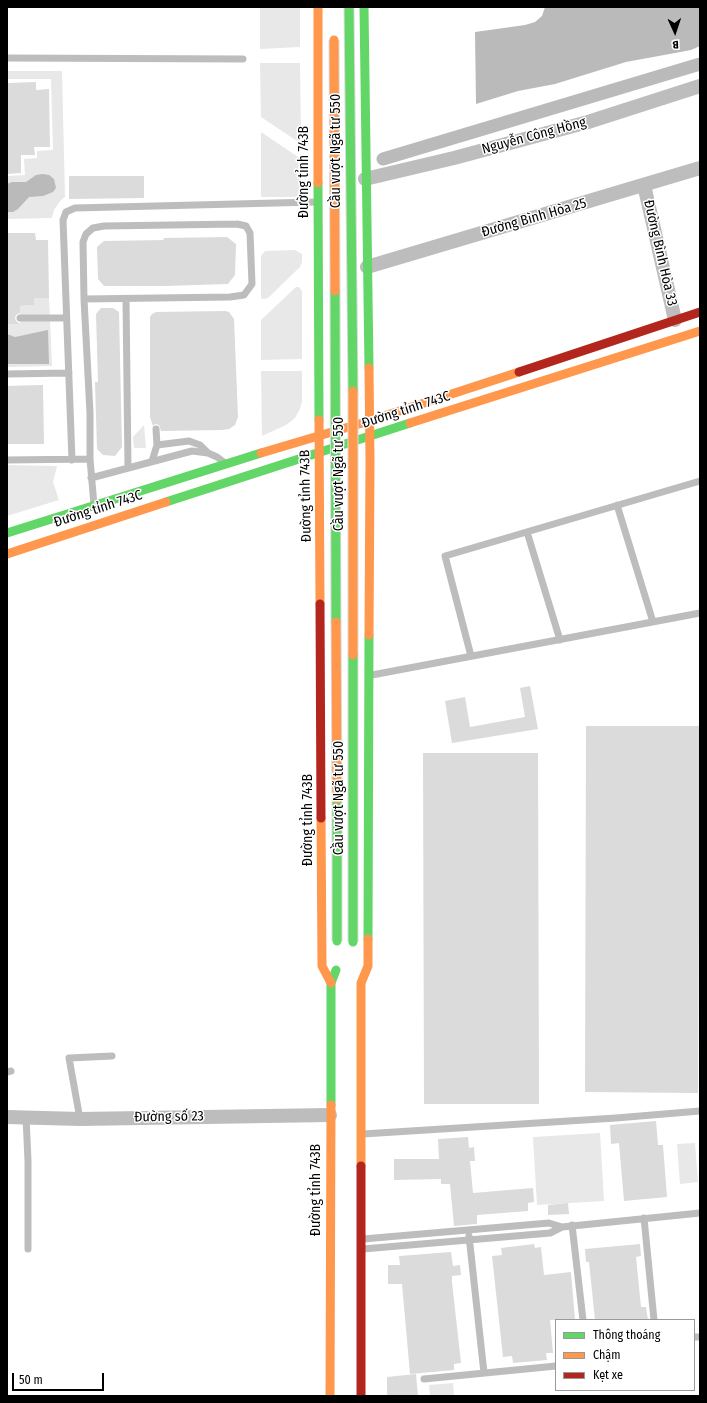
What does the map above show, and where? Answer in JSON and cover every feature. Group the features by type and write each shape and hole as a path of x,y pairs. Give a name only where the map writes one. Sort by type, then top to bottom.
{"main road":[{"name":"Đường tỉnh 743B","path":"318,7 322,966 331,983"},
{"name":"Cầu vượt Ngã tư 550","path":"349,7 353,437 354,945"},
{"path":"361,983 368,966 369,421 364,7"},
{"name":"Cầu vượt Ngã tư 550","path":"334,31 337,944"},
{"name":"Đường tỉnh 743C","path":"7,554 97,514 227,464 369,421 700,312"},
{"path":"659,326 664,343"},
{"name":"Đường tỉnh 743C","path":"7,534 97,514 320,452 700,331"},
{"name":"Đường tỉnh 743B","path":"330,1396 331,983 337,966 337,960"},
{"path":"357,973 361,983 361,1396"}],"street":[{"name":"Nguyễn Công Hồng","path":"365,179 454,158 588,122 700,86"},
{"name":"Đường Bình Hòa 25","path":"367,267 700,168"},
{"name":"Đường Bình Hòa 33","path":"644,185 675,320"},
{"name":"Đường số 23","path":"7,1117 80,1119 330,1115"}],"lane":[{"path":"7,58 243,59"},
{"path":"72,460 62,220 66,212 75,208 318,202"},
{"path":"84,299 230,297 244,295 252,284 250,234 246,226 237,224 104,226 93,228 86,234 83,242 84,299 90,413 90,459 91,478 97,514"},
{"path":"126,299 128,468"},
{"path":"20,318 66,318"},
{"path":"7,374 69,373"},
{"path":"152,461 157,445 156,429"},
{"path":"157,445 189,442 200,445 208,453"},
{"path":"91,478 192,451 208,453 227,464"},
{"path":"7,460 90,459"},
{"path":"471,656 445,556 700,481"},
{"path":"617,505 653,622"},
{"path":"527,532 560,640"},
{"path":"368,676 700,613"},
{"path":"80,1119 69,1058 112,1056"},
{"path":"362,1134 616,1118 700,1111"},
{"path":"26,1117 28,1161 28,1249"},
{"path":"361,1249 550,1233 562,1227 700,1213"},
{"path":"644,1218 654,1319"},
{"path":"361,1239 549,1223 562,1227"},
{"path":"572,1226 583,1319"},
{"path":"468,1230 484,1373"},
{"path":"424,1379 555,1366"}],"shaded area":[{"path":"260,7 300,7 300,47 260,49"},
{"path":"545,7 700,7 700,46 691,50 626,62 555,84 518,91 476,104 475,32 525,25 535,22 542,16"},
{"path":"260,63 300,63 300,140 297,141 261,117"},
{"path":"7,71 62,71 65,197 60,201 54,210 52,218 7,219 7,176 25,175 24,159 37,158 37,151 53,150 51,79 7,79"},
{"path":"261,132 301,159 301,197 261,197"},
{"path":"36,175 49,175 54,179 56,188 53,192 43,196 29,197 18,209 13,212 7,212 7,184 12,182 26,182"},
{"path":"295,250 302,254 302,262 300,267 268,298 261,298 261,256 265,251"},
{"path":"296,287 299,287 302,291 302,359 261,360 261,320"},
{"path":"34,298 49,298 52,366 7,367 7,324 20,324 20,306 34,305"},
{"path":"48,330 49,364 7,364 7,334 15,337"},
{"path":"261,371 302,371 302,402 295,418 286,425 262,436"},
{"path":"144,425 146,448 134,448 133,437"},
{"path":"7,465 57,466 53,482 59,500 7,516"},
{"path":"600,1133 604,1201 537,1205 533,1137"},
{"path":"695,1143 698,1182 680,1184 677,1144"},
{"path":"453,1383 454,1396 430,1396 429,1385"}],"building":[{"path":"36,82 36,90 49,89 50,147 34,147 35,155 21,155 21,173 7,174 7,83"},
{"path":"69,176 144,176 144,198 69,199"},
{"path":"7,233 35,233 36,240 48,240 49,298 34,298 34,305 20,306 20,313 16,315 15,318 20,324 7,324"},
{"path":"227,237 236,244 235,275 228,284 104,286 98,279 97,247 104,241"},
{"path":"101,308 113,308 119,312 122,447 115,456 103,455 97,449 95,382 98,382 96,314"},
{"path":"156,312 229,312 234,319 238,417 235,425 229,429 222,430 161,431 159,425 155,424 153,426 150,417 150,317"},
{"path":"43,385 44,444 7,444 7,386"},
{"path":"530,686 538,729 452,743 445,701 465,697 470,727 525,717 520,688"},
{"path":"586,726 700,726 698,1093 585,1092"},
{"path":"423,753 538,753 539,1104 424,1104"},
{"path":"656,1121 658,1145 663,1145 667,1197 624,1201 619,1143 611,1144 610,1125"},
{"path":"468,1137 469,1148 474,1147 475,1161 470,1161 473,1193 533,1188 534,1202 528,1203 528,1211 477,1215 477,1224 454,1226 450,1184 441,1184 441,1179 394,1180 394,1159 439,1159 438,1139"},
{"path":"568,1203 569,1214 548,1215 548,1205"},
{"path":"534,1244 535,1248 541,1247 544,1275 571,1272 575,1319 550,1320 553,1353 546,1353 547,1360 513,1363 512,1356 503,1357 492,1256 502,1255 501,1248"},
{"path":"640,1244 641,1256 636,1257 641,1307 646,1307 648,1319 595,1319 589,1262 586,1262 585,1249"},
{"path":"451,1252 453,1266 460,1265 461,1275 452,1276 452,1282 461,1363 454,1364 454,1370 410,1374 402,1284 388,1284 388,1265 400,1265 399,1256"},
{"path":"416,1374 418,1396 387,1396 387,1377"}],"waterway":[{"path":"383,159 700,64"}],"traffic: fast":[{"path":"349,7 353,391"},
{"path":"364,7 369,368"},
{"path":"318,183 319,420"},
{"path":"335,291 336,622"},
{"path":"166,502 410,423"},
{"path":"7,533 261,453"},
{"path":"368,939 369,635"},
{"path":"353,655 353,942"},
{"path":"337,799 337,941"},
{"path":"331,1105 331,983 336,970"}],"traffic: slow":[{"path":"318,7 318,183"},
{"path":"334,40 335,291"},
{"path":"410,423 700,331"},
{"path":"369,368 369,635"},
{"path":"261,453 369,421 519,372"},
{"path":"353,391 353,655"},
{"path":"319,420 320,604"},
{"path":"7,554 166,502"},
{"path":"336,622 337,799"},
{"path":"321,818 322,966 331,983"},
{"path":"361,1166 361,983 368,966 368,939"},
{"path":"330,1396 331,1105"}],"traffic: jam":[{"path":"519,372 700,312"},
{"path":"320,604 321,818"},
{"path":"361,1166 361,1396"}]}
